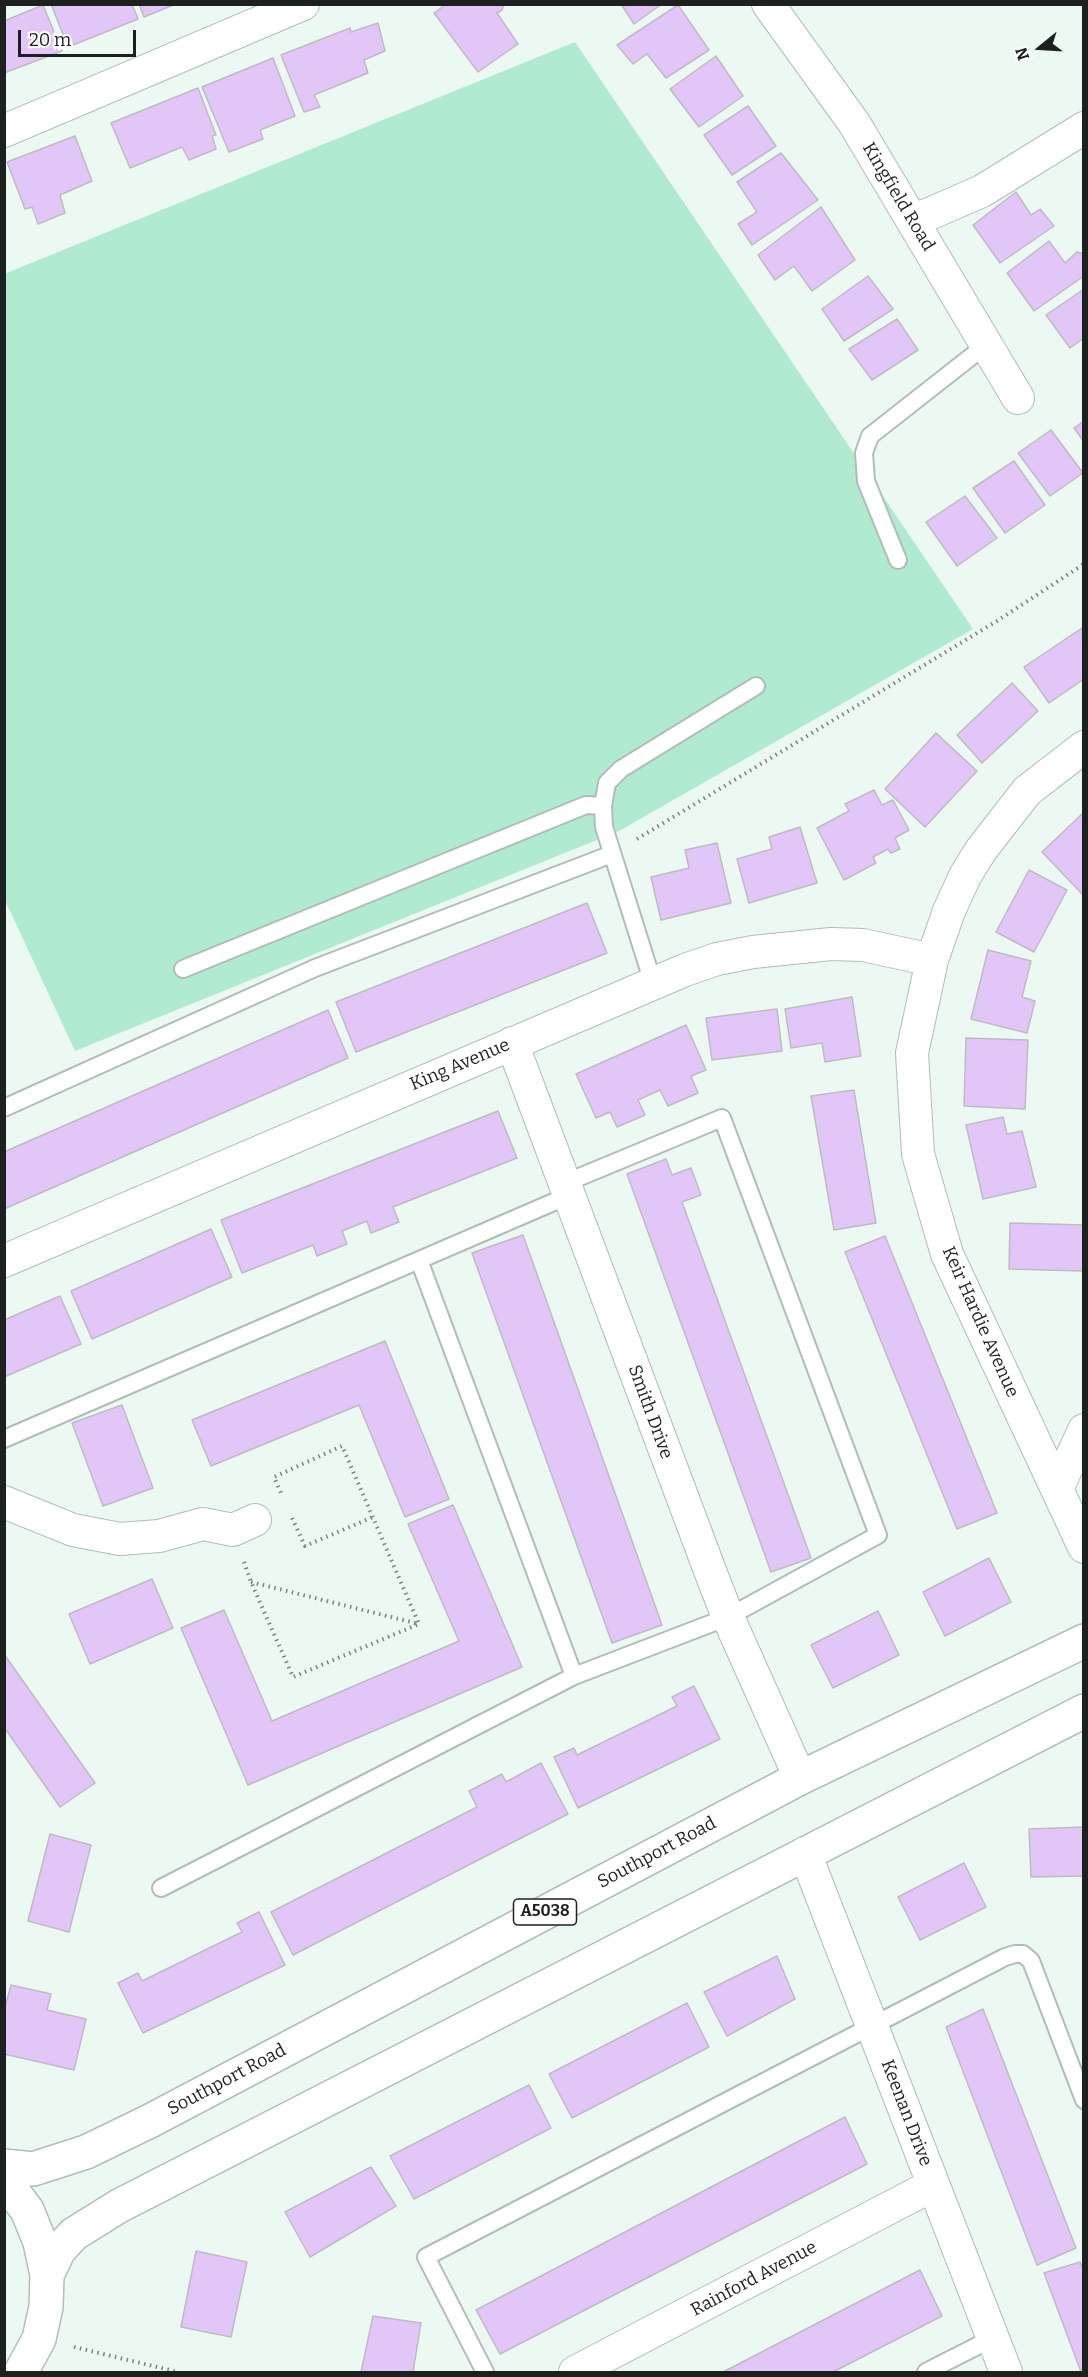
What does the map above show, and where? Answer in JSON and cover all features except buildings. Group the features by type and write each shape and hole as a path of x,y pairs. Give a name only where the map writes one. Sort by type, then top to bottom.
{"main road":[{"name":"Southport Road","path":"4,2166 33,2169 86,2152 150,2121 800,1778 1083,1641"},
{"path":"47,2275 59,2250 74,2234 119,2206 1083,1711"},
{"path":"4,2180 27,2210 40,2242 47,2275 46,2307 28,2363"}],"street":[{"path":"4,130 303,4"},
{"name":"Kingfield Road","path":"768,4 854,123 1018,398"},
{"path":"913,221 982,191 1083,128"},
{"name":"Keir Hardie Avenue","path":"1083,747 1027,792 981,850 965,876 932,960 912,1053 918,1154 947,1254 1083,1547"},
{"name":"King Avenue","path":"4,1262 653,983 717,959 790,948 863,945 932,960"},
{"name":"Smith Drive","path":"512,1043 728,1617 800,1778"},
{"path":"1057,1489 1083,1430"},
{"path":"4,1502 63,1527 99,1536 141,1539 202,1524 244,1525"},
{"name":"Keenan Drive","path":"805,1852 1006,2373"},
{"name":"Rainford Avenue","path":"575,2373 933,2185"}],"lane":[{"path":"898,560 866,481 864,453 870,436 986,345"},
{"path":"653,983 604,827 603,806 607,783 621,769 756,686"},
{"path":"183,969 586,805 603,806"},
{"path":"4,1108 315,968 612,854"},
{"path":"4,1439 419,1260 722,1118 878,1535 728,1617 574,1676 161,1888"},
{"path":"419,1260 574,1676"},
{"path":"484,2373 426,2257 1005,1957 1023,1954 1031,1961 1083,2100"},
{"path":"926,2373 993,2338"}],"path":[{"path":"612,854 997,621 1083,564"},
{"path":"282,1496 274,1477 342,1446 419,1624"},
{"path":"291,1516 304,1546 372,1517"},
{"path":"244,1525 251,1582 293,1677 419,1624"},
{"path":"251,1582 419,1624"},
{"path":"28,2363 178,2373"}],"green space":[{"path":"575,42 973,629 619,831 75,1051 5,900 4,274"}]}
